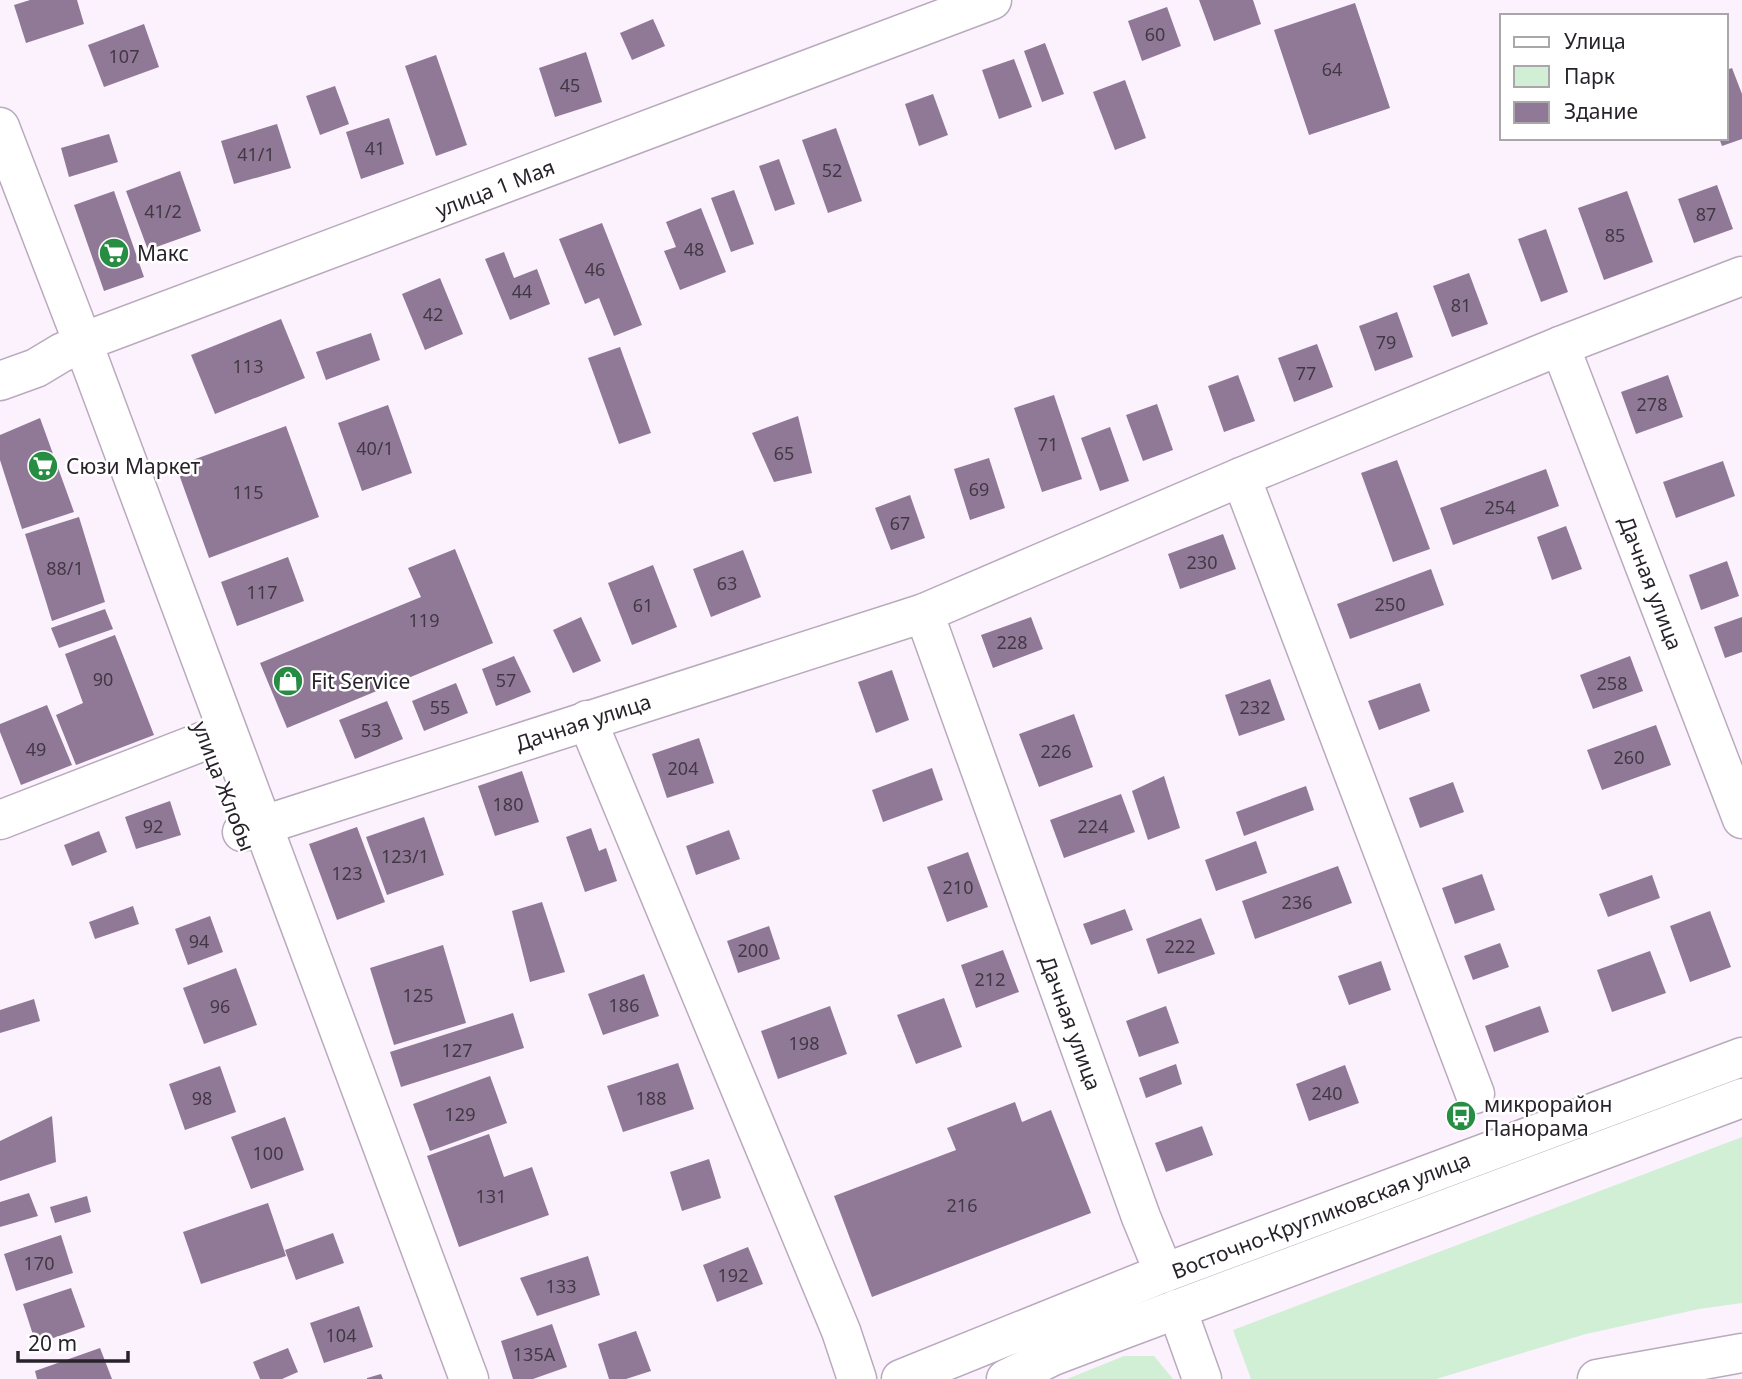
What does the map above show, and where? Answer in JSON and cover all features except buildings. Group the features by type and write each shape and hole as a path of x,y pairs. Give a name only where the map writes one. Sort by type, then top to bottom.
{"street":[{"name":"улица 1 Мая","path":"0,381 36,368 72,348 992,0"},
{"path":"0,127 72,348"},
{"name":"улица Жлобы","path":"0,195 72,348 216,735 469,1379"},
{"name":"Дачная улица","path":"253,829 924,613 1241,477 1560,346 1742,276"},
{"name":"Дачная улица","path":"1560,346 1742,819"},
{"path":"1241,477 1475,1094"},
{"name":"Дачная улица","path":"924,613 1141,1217 1164,1273"},
{"path":"587,720 841,1331 857,1379"},
{"path":"0,820 216,735"},
{"name":"улица Жлобы","path":"253,829 444,1379"},
{"name":"Восточно-Кругликовская улица","path":"901,1379 1164,1273 1742,1056"},
{"name":"Восточно-Кругликовская улица","path":"1006,1379 1052,1356 1742,1098"},
{"path":"1177,1309 1202,1379"},
{"path":"1597,1379 1742,1353"}],"green space":[{"path":"1742,1137 1742,1303 1699,1309 1586,1334 1436,1379 1251,1379 1233,1330"},
{"path":"1124,1356 1154,1356 1173,1379 1067,1379"}],"place":[{"name":"Макс","path":"114,253"},
{"name":"Сюзи Маркет","path":"43,466"},
{"name":"Fit Service","path":"288,681"},
{"name":"микрорайон Панорама","path":"1461,1116"}]}
